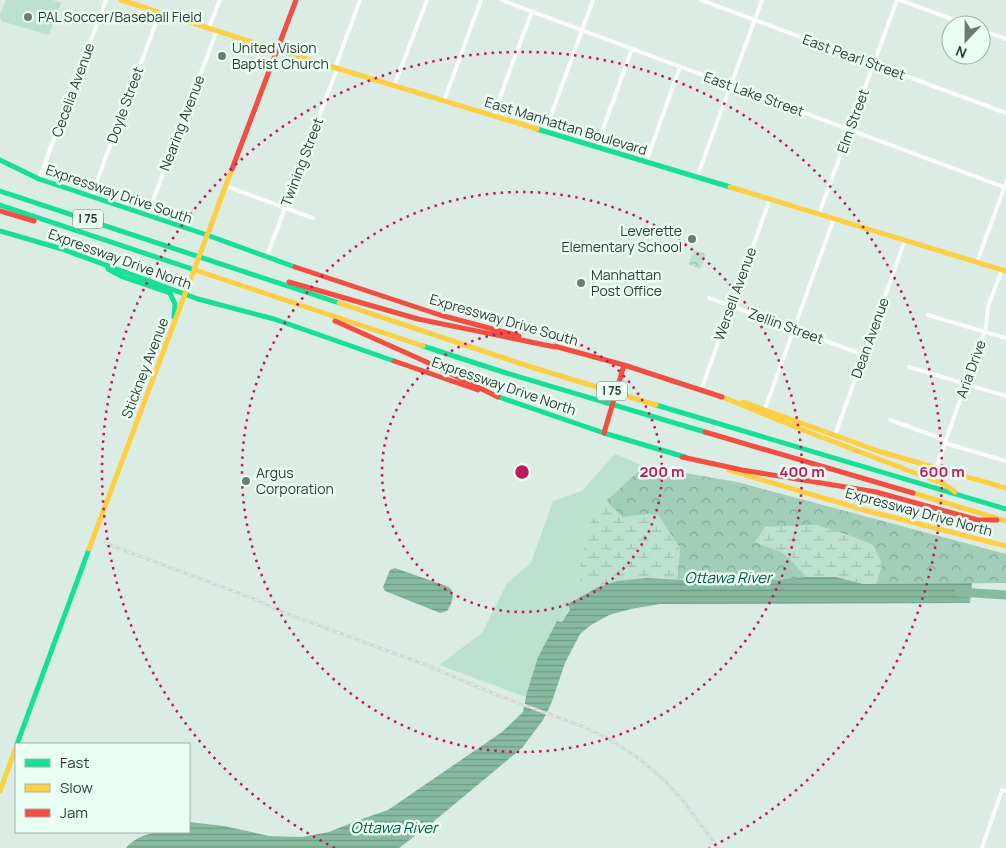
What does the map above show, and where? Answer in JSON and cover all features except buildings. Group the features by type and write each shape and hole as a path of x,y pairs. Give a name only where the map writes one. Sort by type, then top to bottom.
{"main road":[{"name":"East Manhattan Boulevard","path":"121,0 143,4 160,12 277,50 596,148 1004,270"},
{"name":"Stickney Avenue","path":"18,743 94,534 296,0"},
{"name":"Expressway Drive South","path":"0,160 39,180 207,235 423,310 556,346 734,399 878,451 1006,488"},
{"name":"I 75","path":"0,191 528,366 1006,509"},
{"name":"I 75","path":"0,205 503,372 1005,521"},
{"path":"0,211 104,240"},
{"name":"Expressway Drive North","path":"0,231 83,256 198,299 274,319 604,432 864,510 1006,546"},
{"path":"83,256 123,277 170,293 175,304 173,324"},
{"path":"221,263 311,287 409,317 556,346"},
{"path":"303,306 431,364 498,397"},
{"path":"604,432 624,366"},
{"path":"720,396 944,484 959,495"},
{"path":"682,456 742,470 876,492 978,520 1005,521"},
{"name":"Stickney Avenue","path":"0,791 15,751"}],"street":[{"name":"Cecelia Avenue","path":"39,180 106,0"},
{"path":"209,28 220,0"},
{"name":"Twining Street","path":"267,256 360,0"},
{"path":"394,86 427,0"},
{"path":"444,101 481,0"},
{"name":"East Lake Street","path":"501,0 1005,186"},
{"path":"545,132 593,0"},
{"name":"East Pearl Street","path":"702,0 1006,113"},
{"path":"697,177 762,0"},
{"path":"899,0 941,15"},
{"name":"Elm Street","path":"819,214 899,0"},
{"name":"Doyle Street","path":"91,197 160,12"},
{"path":"493,116 532,12"},
{"name":"Nearing Avenue","path":"147,216 217,30"},
{"path":"991,34 1006,39"},
{"path":"596,148 632,49"},
{"path":"646,162 680,67"},
{"path":"226,186 313,218"},
{"path":"977,262 1005,186"},
{"name":"Wersell Avenue","path":"701,390 770,199"},
{"path":"765,410 834,218"},
{"name":"Dean Avenue","path":"836,435 905,240"},
{"name":"Aria Drive","path":"936,468 985,332 988,321 988,306 1004,270"},
{"name":"Zellin Street","path":"708,298 864,355"},
{"path":"928,315 1006,338"},
{"path":"909,367 1006,396"},
{"path":"890,420 945,442 1006,461"},
{"path":"982,848 1004,790"}],"green space":[{"name":"PAL Soccer/Baseball Field","path":"6,0 53,0 61,3 49,35 1,21 0,15"},
{"path":"694,250 706,254 700,269 688,264"},
{"path":"615,454 644,466 606,501 588,526 578,580 598,587 568,604 570,610 562,622 557,621 538,657 526,697 439,665 482,633 507,583 531,563 553,501 582,491"},
{"path":"644,466 737,482 1006,554 1006,583 876,584 882,564 873,545 816,525 765,527 756,542 784,553 807,577 742,583 677,579 680,548 622,517 606,501"},
{"path":"606,501 622,517 657,513 680,548 677,579 647,578 617,581 598,587 578,580 588,526"},
{"path":"816,525 873,545 882,564 876,584 863,584 836,577 807,577 784,553 755,542 765,527"}],"water":[{"path":"395,568 449,587 453,599 447,611 440,613 385,591 383,587 390,570"},
{"path":"807,577 836,577 863,584 972,583 970,603 660,604 609,615 580,634 565,663 551,704 543,720 522,748 399,848 126,848 140,837 155,833 190,833 190,822 224,826 269,836 302,837 329,832 388,810 502,732 523,712 538,657 557,621 562,622 570,610 568,604 598,587 617,581 647,578 742,583"}],"waterway":[{"name":"Ottawa River","path":"959,592 1006,595"}],"railway":[{"path":"105,543 426,665 497,695 584,727 609,739 637,757 665,781 684,802 718,848"}],"traffic: fast":[{"path":"537,129 730,187"},
{"path":"0,160 39,179 207,235 295,267"},
{"path":"0,191 339,303"},
{"path":"0,205 195,270"},
{"path":"0,231 62,249 198,299 274,319 394,361"},
{"path":"108,269 123,277 170,293 175,304 174,317"},
{"path":"423,346 503,372 705,432"},
{"path":"496,396 604,433 685,457"},
{"path":"656,405 1006,509"},
{"path":"17,743 89,549"}],"traffic: slow":[{"path":"121,0 277,50 537,129"},
{"path":"89,549 232,169"},
{"path":"730,187 1006,271"},
{"path":"195,270 423,346"},
{"path":"339,303 528,366 656,405"},
{"path":"720,396 944,484 955,492"},
{"path":"743,402 878,451 1006,488"},
{"path":"729,470 864,510 1006,546"},
{"path":"913,493 1006,521"},
{"path":"0,791 15,750"}],"traffic: jam":[{"path":"232,169 296,0"},
{"path":"0,211 34,221"},
{"path":"295,267 440,315 519,336"},
{"path":"289,282 418,319 555,347"},
{"path":"335,321 431,364 498,397"},
{"path":"554,346 624,365 722,397"},
{"path":"394,361 478,390"},
{"path":"604,433 624,365"},
{"path":"705,432 913,493"},
{"path":"682,457 742,470 876,492 978,520 997,520"}],"place":[{"name":"PAL Soccer/Baseball Field","path":"28,17"},
{"name":"United Vision Baptist Church","path":"222,56"},
{"name":"Leverette Elementary School","path":"692,239"},
{"name":"Manhattan Post Office","path":"581,283"},
{"name":"Argus Corporation","path":"246,481"}]}
